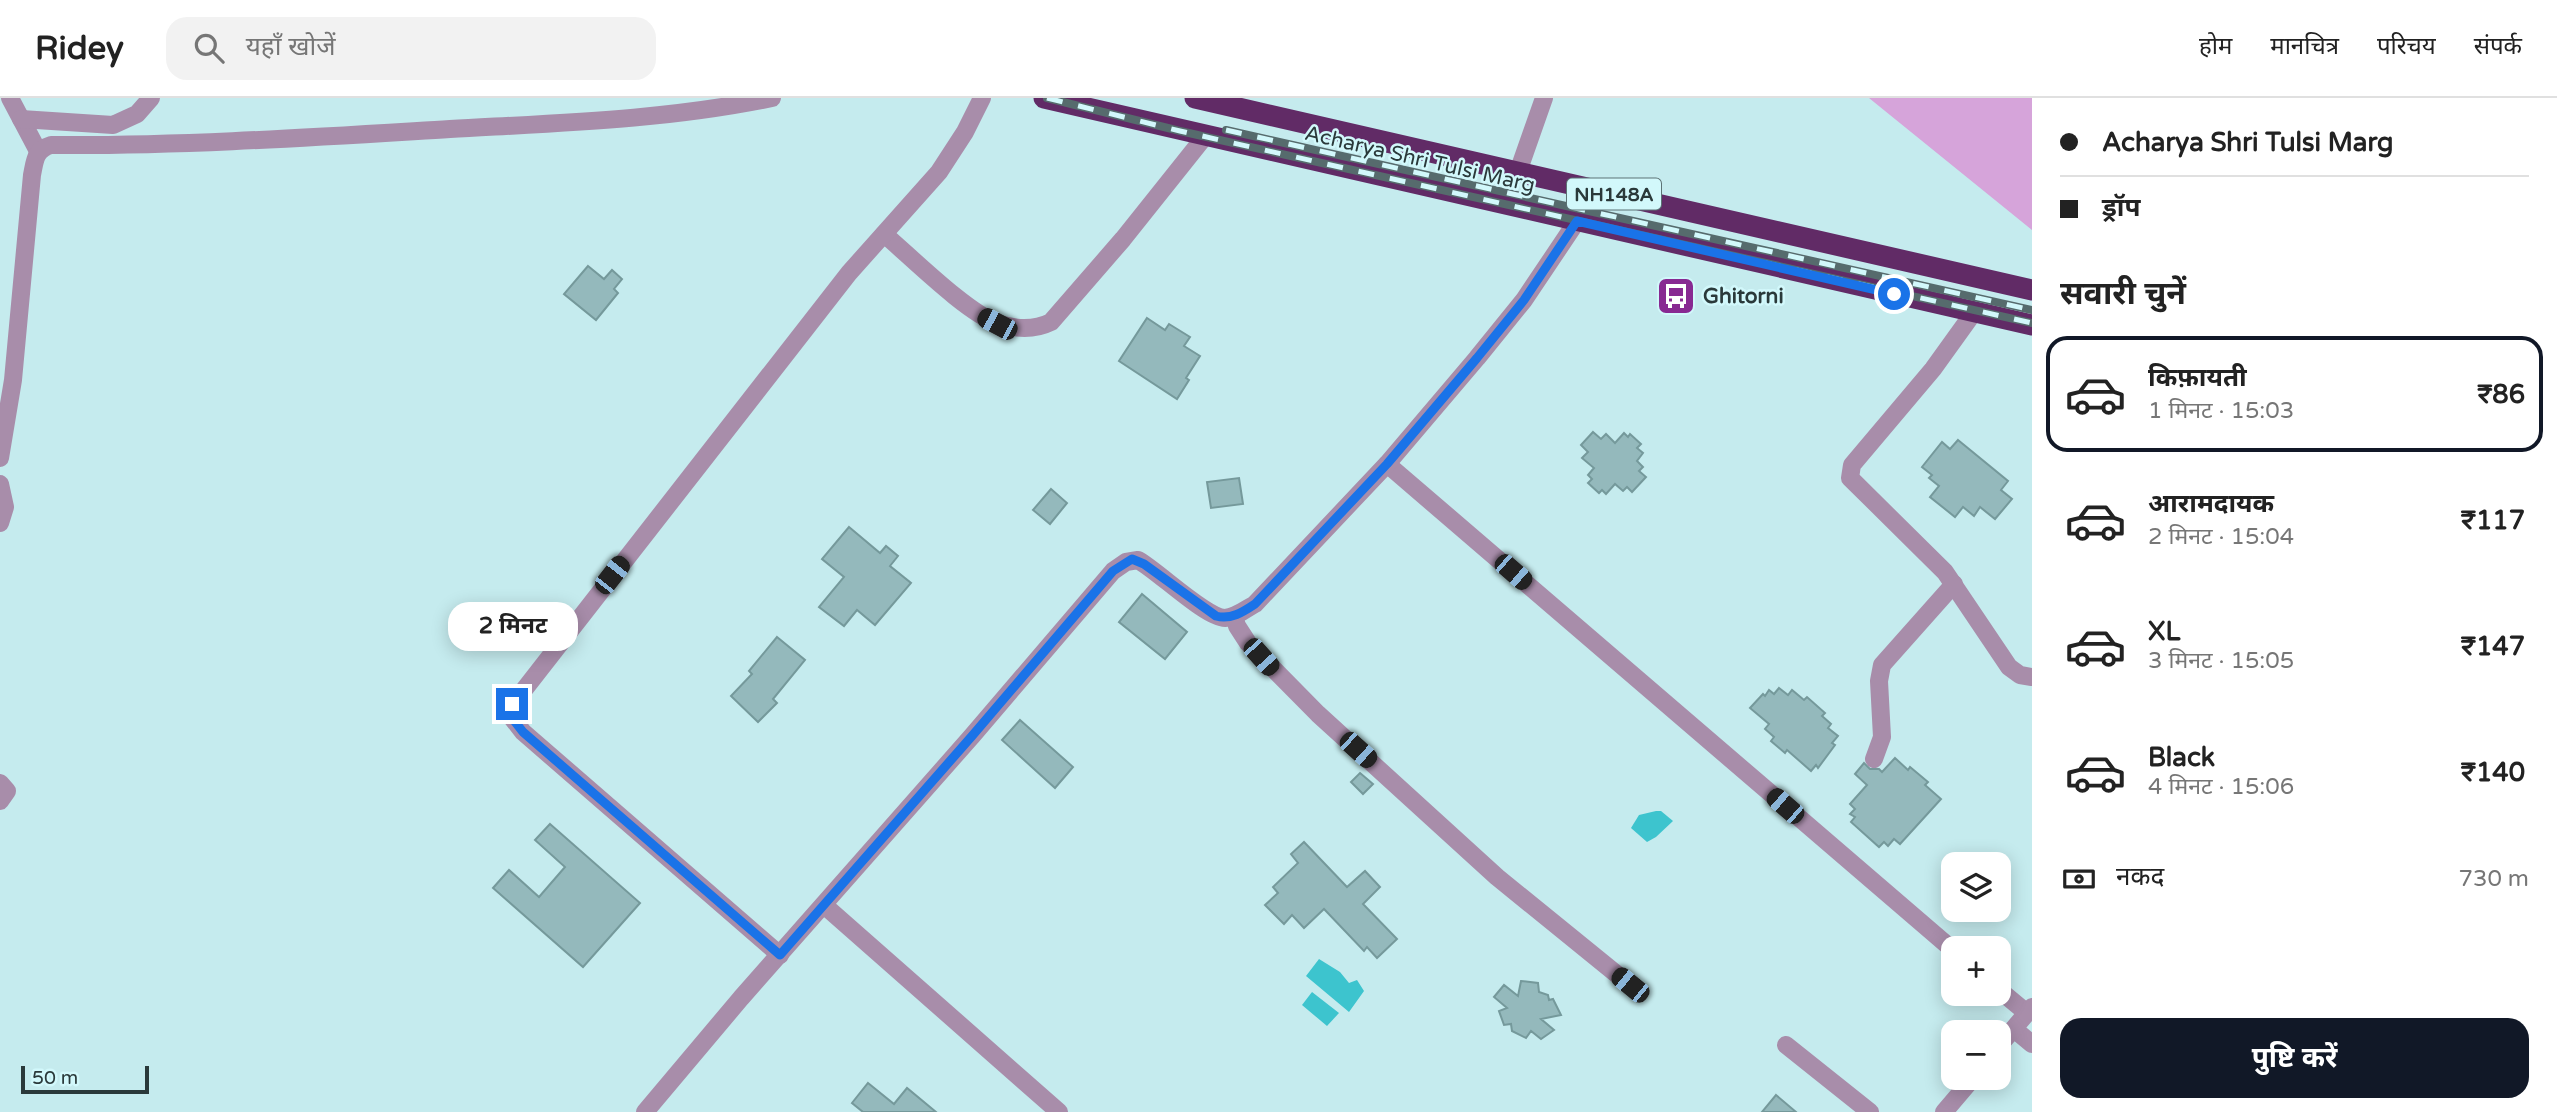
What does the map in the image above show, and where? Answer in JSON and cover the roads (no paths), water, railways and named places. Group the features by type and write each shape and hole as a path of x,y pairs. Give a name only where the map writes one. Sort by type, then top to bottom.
{"highway":[{"name":"Acharya Shri Tulsi Marg","path":"1195,98 2032,290"},
{"name":"Acharya Shri Tulsi Marg","path":"1049,99 2032,325"}],"street":[{"path":"0,458 13,380 32,175 38,151 10,98"},
{"path":"21,119 113,125 137,114 151,98"},
{"path":"38,151 51,145 117,146 307,138 579,122 688,114 772,98"},
{"path":"780,955 523,732 513,721 509,709 849,272 950,158 982,98"},
{"path":"1518,172 1544,98"},
{"path":"884,234 965,303 997,324 1025,328 1042,326 1051,322 1123,239 1206,135"},
{"path":"645,1112 1113,571 1132,559 1138,560 1205,610 1224,618 1255,604 1387,464 1511,317 1577,221"},
{"path":"1974,312 1933,369 1852,465 1849,474 1852,482 1954,584 2005,663 2020,675 2032,677"},
{"path":"1387,464 1941,940"},
{"path":"0,484 5,507 0,523"},
{"path":"1874,759 1882,737 1879,681 1882,665 1954,584"},
{"path":"1234,615 1237,626 1248,643 1318,714 1497,877 1630,985"},
{"path":"0,783 7,792 0,802"},
{"path":"825,906 1059,1112"},
{"path":"2011,998 2029,1010 2011,1032"},
{"path":"2014,1029 2032,1044"},
{"path":"1786,1045 1870,1112"},
{"path":"1944,1112 1963,1090"}],"water":[{"path":"1661,811 1673,821 1647,842 1631,828 1639,815"},
{"path":"1319,959 1340,972 1349,983 1357,980 1364,991 1349,1012 1306,976"},
{"path":"1312,992 1339,1013 1327,1026 1302,1005"}],"railway":[{"path":"1047,98 1180,131 2032,323"},
{"path":"1226,130 2032,310"}],"place":[{"name":"Ghitorni","path":"1676,296"}]}
